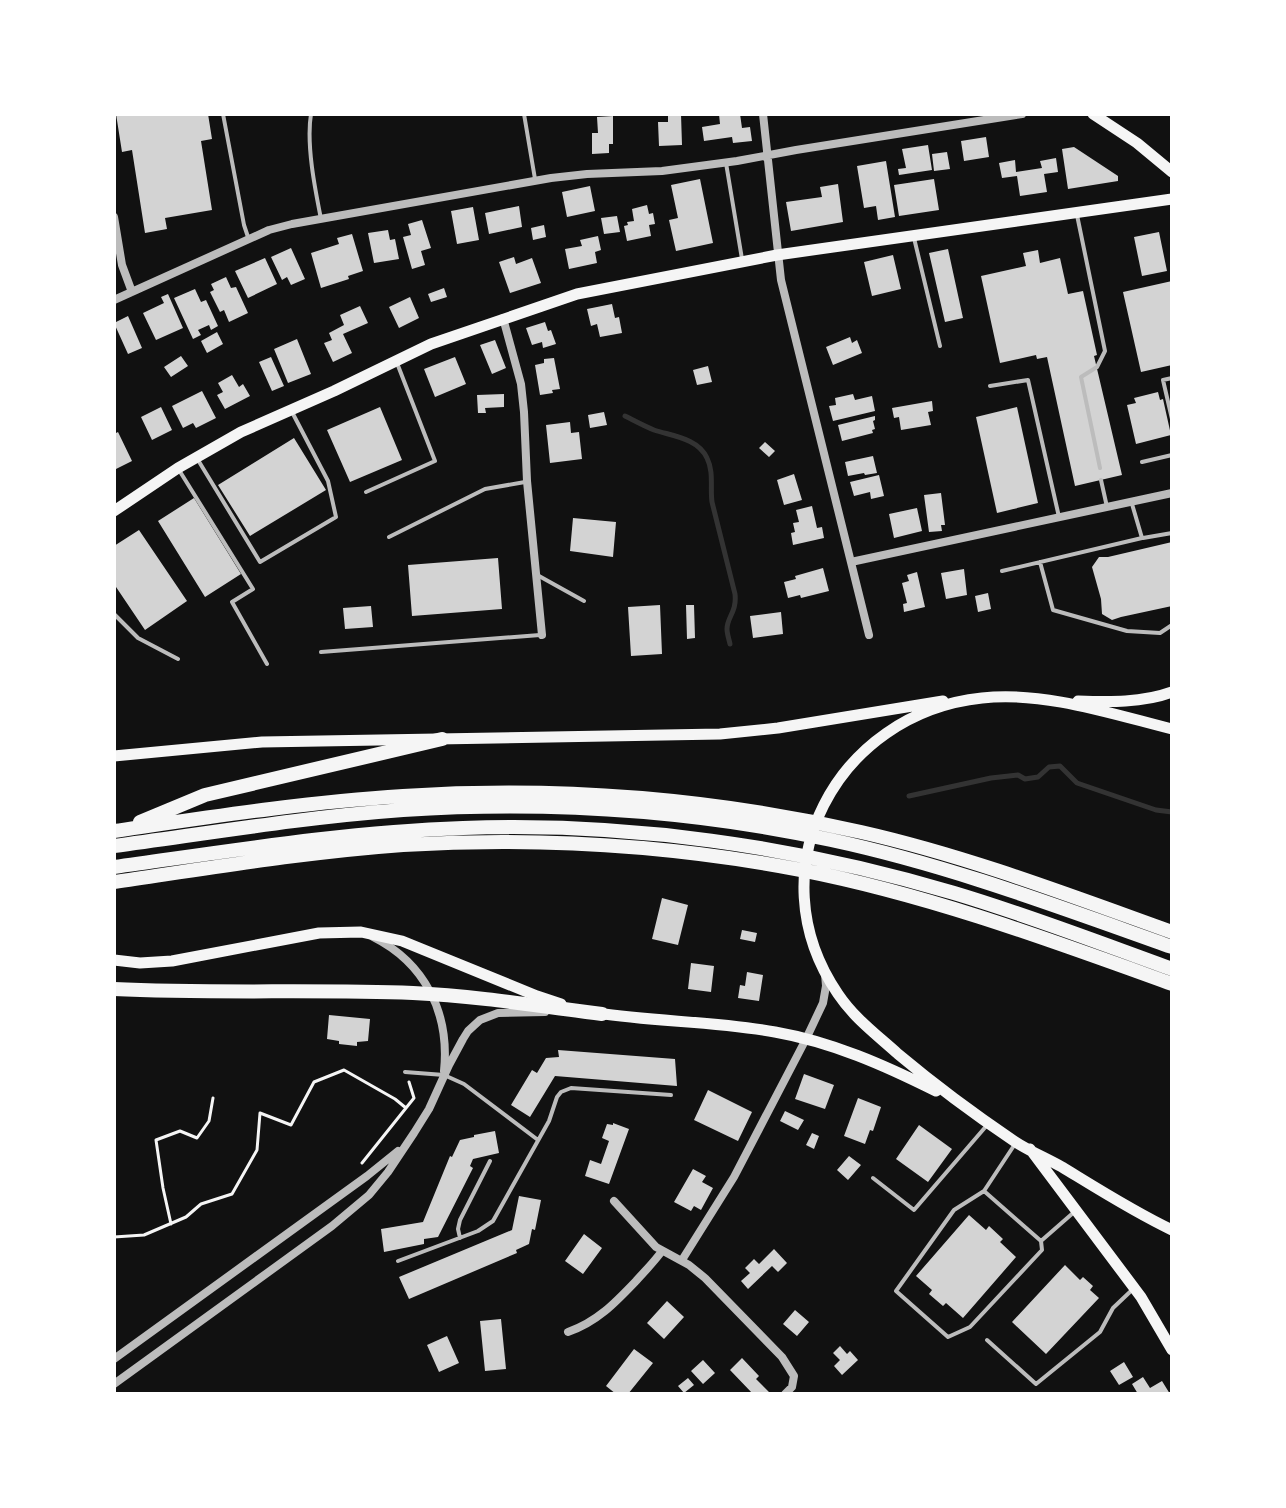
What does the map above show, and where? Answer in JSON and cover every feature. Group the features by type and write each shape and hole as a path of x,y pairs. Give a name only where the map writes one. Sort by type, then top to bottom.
{"highway":[{"path":"117,831 205,795 442,739"},
{"path":"117,831 306,805 400,796 523,793 634,798 763,813 863,832 984,865 1172,932"},
{"path":"114,846 308,819 416,809 523,807 632,812 771,829 891,854 979,879 1172,947"},
{"path":"114,867 326,838 433,829 559,828 667,836 784,853 896,877 999,908 1172,969"},
{"path":"114,882 313,854 404,845 527,842 665,850 802,870 892,891 995,921 1172,984"},
{"path":"114,989 431,994 602,1014"}],"main road":[{"path":"1093,114 1137,143 1172,172"},
{"path":"114,511 178,468 241,432 431,344 577,294 777,255 1172,199"},
{"path":"114,756 251,742 739,733 914,705 979,698 1135,700 1172,692"},
{"path":"979,698 938,708 898,725 864,750 836,783 817,820 808,850 804,882 812,940 824,969 845,1003 862,1022 920,1072 1016,1142 1172,1230"},
{"path":"1050,701 1172,729"},
{"path":"114,960 140,963 172,961 319,933 361,932 402,941 537,996 572,1007 602,1014 739,1027 806,1039 878,1064 963,1104"},
{"path":"1030,1149 1134,1288 1172,1350"}],"street":[{"path":"763,114 781,280 869,635"},
{"path":"114,300 281,226 535,181 726,163 1022,114"},
{"path":"114,217 122,265 132,292"},
{"path":"503,318 521,384 542,635"},
{"path":"851,562 1172,493"},
{"path":"361,932 387,945 421,975 439,1017 444,1041 444,1075"},
{"path":"682,1260 734,1177 806,1039 823,1003 826,986 824,969"},
{"path":"114,1384 359,1205 388,1172 429,1109 468,1031 488,1015 510,1012 602,1014"},
{"path":"114,1359 405,1146"},
{"path":"614,1201 644,1236 705,1278 786,1362 794,1382 785,1394"},
{"path":"568,1332 589,1324 606,1311 662,1251"}],"lane":[{"path":"223,114 249,240"},
{"path":"311,114 314,184 321,219"},
{"path":"524,114 535,181"},
{"path":"726,163 742,261"},
{"path":"1077,213 1105,351 1097,367 1081,377 1100,468"},
{"path":"914,236 940,346"},
{"path":"366,492 435,461 396,361"},
{"path":"1172,378 1163,380 1172,419"},
{"path":"990,386 1028,380 1059,517"},
{"path":"197,457 260,562 336,517 328,481 291,410"},
{"path":"1142,462 1172,455"},
{"path":"178,468 253,589 232,602 267,664"},
{"path":"1101,480 1107,507"},
{"path":"389,537 485,489 527,481"},
{"path":"1132,502 1142,538"},
{"path":"1002,571 1172,533"},
{"path":"1040,562 1053,610 1127,631 1160,633 1172,625"},
{"path":"537,575 584,601"},
{"path":"114,614 138,638 178,659"},
{"path":"321,652 542,635"},
{"path":"405,1072 444,1075 474,1090 538,1140"},
{"path":"398,1261 483,1229 493,1221 549,1121 557,1097 566,1090 671,1095"},
{"path":"873,1178 914,1210 989,1122"},
{"path":"984,1191 1041,1241 1042,1250 970,1327 948,1337 896,1291 954,1210 984,1191 1016,1142"},
{"path":"460,1238 458,1225 490,1161"},
{"path":"1041,1241 1076,1211"},
{"path":"987,1340 1036,1384 1100,1332 1113,1308 1134,1288"}],"path":[{"path":"114,1237 144,1235 186,1217 201,1204 232,1194 257,1150 260,1113 291,1125 314,1082 344,1070 406,1108"},
{"path":"354,1172 414,1098 405,1072"},
{"path":"171,1224 156,1140 180,1131 197,1138 209,1121 213,1098"}],"building":[{"path":"116,114 208,114 212,139 201,141 212,210 165,218 167,229 145,233 132,150 122,152"},
{"path":"668,114 681,114 682,145 659,146 658,122 668,122"},
{"path":"719,114 740,114 742,128 750,127 752,141 733,143 732,137 704,141 702,127 720,124"},
{"path":"613,116 613,144 609,144 609,153 592,154 592,133 598,133 597,117"},
{"path":"986,137 989,157 964,161 961,141"},
{"path":"928,145 932,170 899,175 898,169 906,168 902,149"},
{"path":"1074,147 1118,176 1118,181 1068,189 1062,149"},
{"path":"947,152 950,169 934,171 932,154"},
{"path":"1056,158 1058,172 1044,174 1047,192 1020,196 1017,176 1002,178 999,163 1015,160 1016,172 1042,168 1040,161"},
{"path":"886,161 895,217 878,220 876,206 864,208 857,166"},
{"path":"700,179 713,243 676,251 669,220 678,218 671,185"},
{"path":"934,179 939,210 899,216 894,185"},
{"path":"838,184 843,222 791,231 786,202 822,197 820,187"},
{"path":"590,186 595,211 567,217 562,192"},
{"path":"647,205 649,214 653,213 655,224 649,225 651,236 627,241 624,226 634,221 632,209"},
{"path":"519,206 522,227 489,234 485,213"},
{"path":"473,207 479,240 457,244 451,211"},
{"path":"617,216 620,232 604,234 601,218"},
{"path":"422,220 431,248 421,251 425,265 412,269 403,237 411,235 408,224"},
{"path":"544,225 546,237 533,240 531,228"},
{"path":"388,230 390,240 395,239 399,259 374,263 368,233"},
{"path":"1159,232 1167,271 1142,276 1134,237"},
{"path":"352,234 363,271 321,288 311,253 339,244 337,238"},
{"path":"598,236 601,250 595,252 597,263 569,269 565,249 582,246 580,240"},
{"path":"291,248 305,279 291,285 287,277 282,280 271,257"},
{"path":"948,249 963,318 945,322 929,253"},
{"path":"1038,250 1040,263 1060,258 1068,294 1083,291 1097,355 1094,356 1122,475 1075,486 1047,357 1037,359 1036,355 1000,363 981,276 1026,266 1023,253"},
{"path":"893,255 901,289 872,296 864,262"},
{"path":"514,257 516,264 532,258 541,283 510,293 499,262"},
{"path":"265,258 277,284 248,298 235,271"},
{"path":"226,277 231,288 236,287 248,313 229,322 210,292 214,290 211,284"},
{"path":"1172,281 1172,365 1141,372 1123,292"},
{"path":"444,288 447,297 431,302 428,294"},
{"path":"195,289 201,302 206,300 218,326 211,330 209,325 198,330 201,335 193,339 174,298"},
{"path":"168,294 183,328 156,340 143,313 164,303 161,297"},
{"path":"410,297 419,318 399,328 389,307"},
{"path":"612,304 622,333 600,337 597,324 591,326 587,309"},
{"path":"360,306 368,323 343,334 352,353 333,362 324,343 332,340 329,333 344,325 340,315"},
{"path":"128,316 142,348 128,354 114,323"},
{"path":"545,322 556,344 543,348 542,342 532,345 526,328"},
{"path":"217,332 223,344 207,353 201,341"},
{"path":"850,337 852,343 857,340 862,353 833,365 826,347"},
{"path":"297,339 311,374 288,383 274,349"},
{"path":"495,340 506,368 492,374 480,345"},
{"path":"181,356 188,366 171,377 164,367"},
{"path":"271,357 284,386 272,391 259,362"},
{"path":"455,357 466,384 435,397 424,369"},
{"path":"554,358 560,389 540,395 535,365 544,363 544,359"},
{"path":"708,366 712,382 697,385 693,370"},
{"path":"232,375 239,387 243,384 250,396 225,409 217,395 223,392 218,383"},
{"path":"202,391 216,418 196,428 193,423 183,428 172,406"},
{"path":"1158,392 1160,400 1163,399 1171,435 1136,444 1127,405 1136,403 1134,398"},
{"path":"504,394 504,407 485,408 486,413 478,413 477,395"},
{"path":"853,394 855,400 872,396 875,411 833,421 829,406 836,405 835,398"},
{"path":"932,401 933,411 928,412 931,425 901,430 899,417 894,418 892,408"},
{"path":"161,407 172,430 152,440 141,417"},
{"path":"380,407 402,460 350,482 327,430"},
{"path":"1017,407 1038,503 997,513 976,417"},
{"path":"604,412 607,425 590,428 588,415"},
{"path":"875,416 873,433 842,441 838,425"},
{"path":"570,422 571,433 579,432 582,459 550,463 546,425"},
{"path":"118,432 132,461 114,470 114,434"},
{"path":"294,438 326,490 250,536 218,485"},
{"path":"765,442 775,451 769,457 759,448"},
{"path":"873,456 877,473 848,476 845,462"},
{"path":"794,474 802,500 784,505 777,480"},
{"path":"879,475 884,496 871,499 870,492 854,496 850,482"},
{"path":"941,493 945,525 941,525 942,531 929,532 924,495"},
{"path":"194,498 241,574 205,597 158,521"},
{"path":"812,506 817,528 822,527 824,538 793,545 793,523 799,522 796,510"},
{"path":"917,508 922,531 894,538 889,514"},
{"path":"573,518 616,522 613,557 570,551"},
{"path":"139,530 187,601 145,630 114,584 114,546"},
{"path":"1172,542 1172,606 1112,620 1102,614 1092,567 1099,557"},
{"path":"498,558 502,609 412,616 408,565"},
{"path":"823,568 829,591 788,598 784,582"},
{"path":"964,569 967,595 946,599 941,573"},
{"path":"917,572 925,607 904,612 903,604 907,603 902,583 909,581 907,575"},
{"path":"988,593 991,609 978,612 975,596"},
{"path":"660,605 662,654 631,656 628,607"},
{"path":"686,605 694,605 695,638 687,639"},
{"path":"371,606 373,627 345,629 343,608"},
{"path":"781,612 783,634 753,638 750,616"},
{"path":"662,898 688,905 678,945 652,939"},
{"path":"742,930 757,933 755,942 740,939"},
{"path":"691,963 714,966 711,992 688,989"},
{"path":"747,972 763,975 759,1001 738,998 740,985 745,986"},
{"path":"329,1015 370,1019 368,1041 357,1042 357,1046 327,1039"},
{"path":"558,1050 675,1059 677,1086 555,1076 530,1117 511,1105 532,1070 537,1073 546,1058 559,1057"},
{"path":"804,1074 834,1085 825,1109 795,1099"},
{"path":"708,1090 752,1112 738,1141 694,1120"},
{"path":"858,1098 881,1107 865,1144 844,1136"},
{"path":"785,1111 804,1120 798,1130 780,1121"},
{"path":"607,1124 629,1129 609,1184 585,1176 590,1160 601,1164 609,1141 602,1138"},
{"path":"919,1125 952,1149 928,1182 896,1159"},
{"path":"495,1131 499,1153 473,1159 470,1166 473,1168 438,1237 424,1239 424,1244 384,1252 381,1229 423,1222 450,1156 460,1140"},
{"path":"812,1133 819,1136 814,1149 806,1145"},
{"path":"849,1156 861,1165 848,1180 837,1170"},
{"path":"693,1169 706,1176 702,1182 713,1188 701,1210 694,1206 691,1211 674,1202"},
{"path":"519,1196 541,1200 529,1244 516,1250 517,1253 409,1299 399,1277 512,1230"},
{"path":"969,1215 986,1230 989,1226 1016,1257 963,1318 946,1303 943,1306 929,1294 932,1290 916,1276"},
{"path":"584,1234 602,1248 583,1274 565,1261"},
{"path":"774,1249 787,1263 778,1272 772,1266 748,1289 741,1281 750,1273 745,1268 754,1259 759,1264"},
{"path":"1065,1265 1080,1280 1083,1277 1093,1286 1090,1290 1099,1298 1046,1354 1012,1322"},
{"path":"667,1301 684,1317 664,1339 647,1323"},
{"path":"795,1310 809,1322 797,1336 783,1324"},
{"path":"501,1319 506,1369 485,1371 480,1321"},
{"path":"447,1336 459,1363 439,1372 427,1345"},
{"path":"840,1346 858,1360 842,1375 834,1366 840,1360 833,1353"},
{"path":"634,1349 653,1363 628,1394 616,1394 606,1386"},
{"path":"742,1358 759,1376 756,1379 769,1392 767,1394 753,1394 730,1370"},
{"path":"703,1360 715,1373 703,1384 691,1371"},
{"path":"1124,1362 1133,1377 1119,1385 1110,1371"},
{"path":"1143,1377 1150,1388 1162,1381 1170,1394 1138,1394 1132,1384"},
{"path":"688,1378 694,1385 684,1393 678,1386"}],"waterway":[{"path":"625,416 691,442 707,458 712,502 735,594 735,605 727,629 730,644"},
{"path":"909,796 991,778 1018,775 1025,779 1038,777 1049,767 1060,766 1077,783 1156,810 1172,812"}]}
